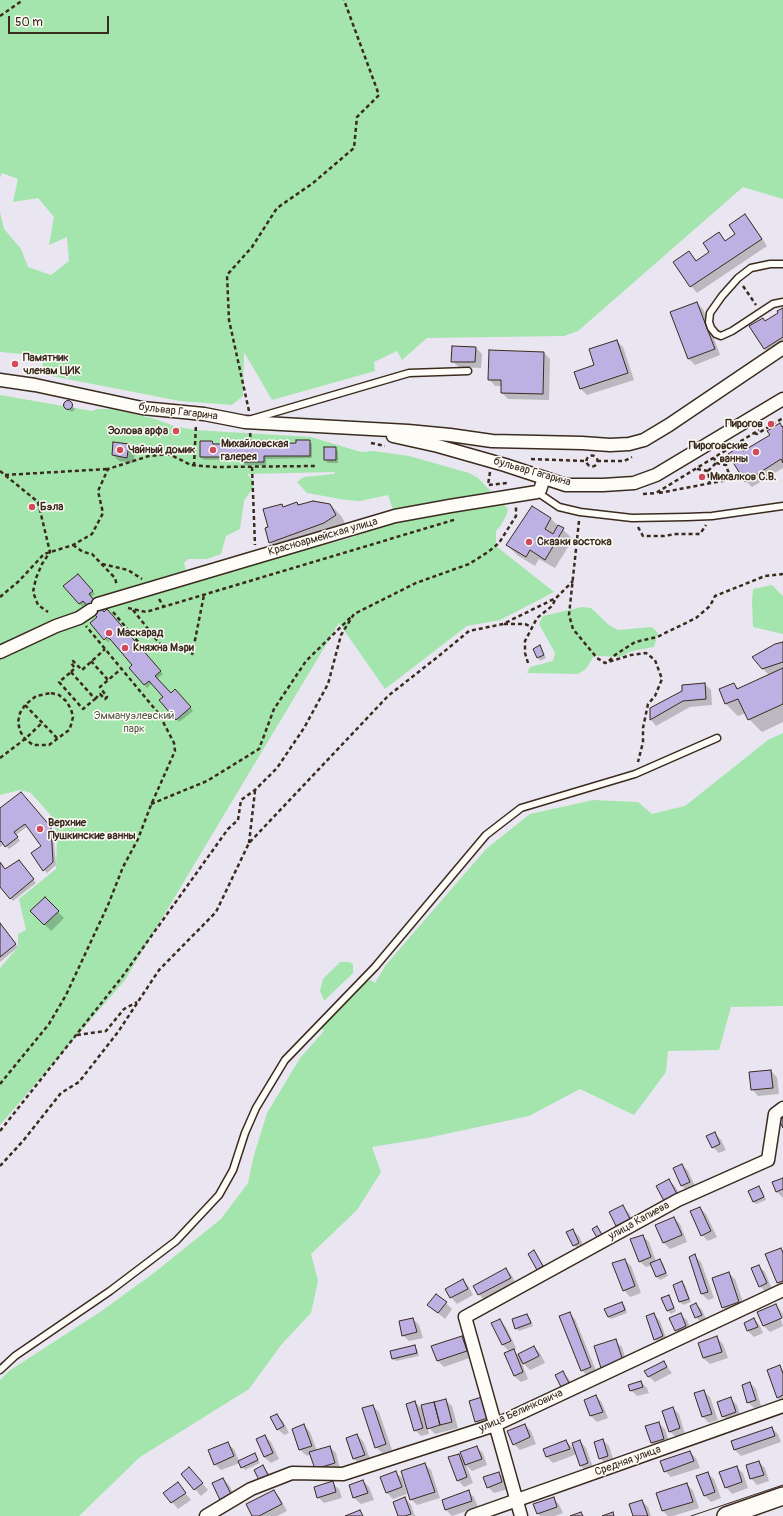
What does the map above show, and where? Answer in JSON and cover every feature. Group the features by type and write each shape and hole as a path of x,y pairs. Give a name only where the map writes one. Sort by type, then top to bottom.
{"main road":[{"path":"726,1516 783,1496"}],"street":[{"name":"бульвар Гагарина","path":"0,380 142,408 204,414 248,421 450,435 492,441 610,445 629,444 644,440 669,425 783,348"},
{"name":"бульвар Гагарина","path":"358,429 438,446 566,484 603,485 634,483 656,475 783,399"},
{"path":"537,492 540,490 544,478"},
{"name":"Красноармейская улица","path":"0,652 56,626 79,618 94,607 255,557 395,516 537,492"},
{"name":"улица Капиева","path":"495,1425 465,1317 678,1200 768,1160 775,1114 783,1108"},
{"name":"улица Белинковича","path":"206,1516 251,1489 292,1473 343,1474 495,1425 783,1290"},
{"name":"Средняя улица","path":"472,1516 783,1406"},
{"path":"495,1425 521,1516"}],"lane":[{"path":"783,264 770,264 751,268 738,278 722,296 710,313 709,322 711,328 716,334 721,336 732,331 774,304 783,302"},
{"path":"248,421 409,373 468,371"},
{"path":"537,492 559,507 580,512 632,518 712,516 783,506"},
{"path":"0,1370 15,1356 110,1291 176,1241 220,1195 233,1170 245,1133 256,1108 285,1060 375,967 486,835 521,808 635,774 717,738"}],"path":[{"path":"0,16 23,0"},
{"path":"248,421 243,383 228,320 227,275 252,247 277,208 313,183 354,148 358,117 380,95 344,0"},
{"path":"738,278 761,312"},
{"path":"754,433 757,434 783,418"},
{"path":"194,466 196,422"},
{"path":"5,475 108,470 150,456 169,454 190,466 252,468 315,466"},
{"path":"537,460 587,460 588,457 593,455 598,461 593,466 588,465 587,460"},
{"path":"714,458 716,463"},
{"path":"708,471 716,463"},
{"path":"656,493 727,480 729,474 726,465 716,463"},
{"path":"252,468 255,557"},
{"path":"491,468 488,485 509,482"},
{"path":"696,469 708,471"},
{"path":"0,597 19,581 44,554 73,545 92,534 103,513 98,491 108,470"},
{"path":"0,471 38,502 50,552 42,564 36,578 34,588 35,598 38,605 48,612"},
{"path":"708,471 710,483"},
{"path":"580,512 569,615 573,629 598,658 605,663 631,655 646,653 655,660 662,679 655,696 648,704 643,728 643,742 635,774"},
{"path":"151,805 207,781 259,749 274,708 306,661 354,614 416,583 469,564 499,543 516,516"},
{"path":"632,518 643,536 664,536 676,534 700,534 712,516"},
{"path":"124,607 146,612 462,517"},
{"path":"73,545 83,552 92,554 115,578"},
{"path":"102,564 128,570 146,582 148,590"},
{"path":"609,662 615,655 635,642 657,637 696,618 710,606 715,596 765,576 783,574"},
{"path":"528,663 525,652 525,641 536,618 552,606 556,598 573,581"},
{"path":"192,655 204,595"},
{"path":"503,624 556,598"},
{"path":"132,609 160,644"},
{"path":"112,611 140,644"},
{"path":"0,1131 122,977 228,829 238,820 241,800 255,790 278,768 304,728 328,684 340,635 354,614"},
{"path":"0,1084 49,1024 66,995 123,867 138,839 174,751 174,743 159,714 79,618"},
{"path":"0,1166 23,1141 61,1093 79,1082 118,1032 158,970 216,912 249,843 388,696 469,631 503,624 525,624 532,627"},
{"path":"105,649 82,670 73,661 71,663 76,668 59,682 83,709 100,694 105,699 107,697 100,687 121,669"},
{"path":"92,661 108,680"},
{"path":"71,672 95,699"},
{"path":"51,693 59,695 66,701 71,709 73,717 71,725 68,730 49,745 33,745 25,739 20,731 18,722 20,713 25,705 36,696 51,693"},
{"path":"66,701 72,696"},
{"path":"25,705 58,739"},
{"path":"0,758 25,739 42,723"},
{"path":"249,843 255,790"},
{"path":"77,1035 106,1031 124,1009 138,1002"}],"green space":[{"path":"0,0 783,0 783,199 743,187 578,331 564,336 427,338 402,360 397,351 374,362 375,371 272,400 244,352 243,396 232,405 180,401 41,374 44,356 0,352 0,212 4,229 21,249 28,267 51,275 69,261 67,237 49,245 54,217 38,198 13,202 18,179 2,173 0,178"},
{"name":"Эммануэлевский парк","path":"0,395 92,411 97,409 112,409 155,419 174,426 195,430 311,437 361,452 374,451 409,456 469,473 478,478 508,509 501,525 496,531 496,546 554,592 500,620 467,626 385,689 339,623 125,980 0,1125 0,968 18,947 18,934 26,930 19,899 56,869 57,839 53,818 31,793 20,790 0,795","holes":["335,472 334,474 304,477 297,482 307,493 346,500 360,501 388,495 397,521 350,538 204,577 194,577 186,571 184,563 188,559 207,559 221,554 226,536 240,529 244,501 254,486 254,481 247,474"]},
{"path":"772,585 783,596 783,634 753,627 753,589"},
{"path":"582,607 591,608 609,625 618,630 652,627 658,633 654,647 632,651 620,657 593,657 586,669 578,674 527,673 530,667 553,661 555,653 539,624 543,616"},
{"path":"783,733 783,1006 731,1007 719,1050 668,1051 666,1072 634,1115 580,1089 529,1116 427,1138 372,1147 381,1172 357,1210 311,1254 318,1281 311,1313 281,1345 249,1389 140,1457 79,1516 0,1516 0,1380 9,1371 103,1310 155,1272 221,1219 248,1183 254,1155 267,1113 300,1058 324,1031 321,1027 362,983 371,980 375,983 385,966 486,849 530,814 593,800 638,802 652,814 685,806 768,740"},
{"path":"340,962 349,962 353,964 353,973 324,1001 320,991 323,979"}],"building":[{"path":"745,214 762,239 690,287 673,262 689,251 696,261 709,252 703,243 719,232 725,241 735,234 729,225"},
{"path":"697,302 715,349 688,359 670,312"},
{"path":"783,308 783,337 764,349 749,326 763,318 765,321"},
{"path":"617,340 628,373 580,389 574,372 594,365 589,349"},
{"path":"452,346 476,347 475,362 451,362"},
{"path":"489,350 544,352 543,394 501,393 501,380 488,380"},
{"path":"66,401 70,401 72,405 70,409 66,409 64,407 64,403"},
{"name":"Пироговские ванны","path":"780,423 782,427 783,426 783,463 781,459 745,482 728,454 740,446 743,451 770,435 767,431"},
{"path":"296,440 310,440 310,456 264,456 264,462 241,462 241,457 200,457 200,441 212,441 213,444 241,444 241,441 263,441 263,444 296,443"},
{"name":"Чайный домик","path":"113,442 129,444 127,458 112,455"},
{"path":"324,447 336,447 336,460 324,460"},
{"path":"313,501 330,504 336,515 324,523 269,543 265,528 268,527 263,509 282,504 283,507 297,502 298,505"},
{"path":"532,506 551,518 545,529 553,534 558,525 564,528 545,560 530,550 526,557 506,545"},
{"path":"78,574 93,591 89,594 104,612 107,609 161,671 155,676 171,693 175,689 191,707 176,720 159,700 163,697 149,681 144,685 129,668 132,665 110,639 107,637 104,640 90,623 97,617 83,601 79,604 63,586"},
{"path":"783,642 783,662 762,669 752,657 775,644"},
{"path":"540,645 544,655 537,658 533,649"},
{"path":"783,668 783,704 748,720 738,699 725,704 719,689 734,683 737,689"},
{"path":"705,683 706,699 683,701 650,720 650,708 682,691 682,685"},
{"name":"Верхние Пушкинские ванны","path":"21,792 51,827 53,862 43,871 31,853 41,846 25,824 14,832 18,837 5,847 1,841 0,842 0,808"},
{"path":"19,860 34,879 10,899 0,887 0,862 5,869"},
{"path":"45,897 59,911 44,925 30,911"},
{"path":"0,923 16,944 0,957"},
{"path":"771,1070 773,1088 751,1090 749,1072"},
{"path":"783,1118 783,1128 779,1120"},
{"path":"715,1132 720,1144 712,1148 706,1136"},
{"path":"682,1164 690,1182 681,1186 673,1168"},
{"path":"783,1178 783,1189 776,1192 772,1182"},
{"path":"669,1179 677,1194 664,1201 656,1186"},
{"path":"759,1186 764,1197 753,1202 748,1191"},
{"path":"623,1205 630,1219 616,1226 609,1212"},
{"path":"700,1207 711,1231 701,1236 690,1211"},
{"path":"674,1217 682,1235 663,1243 655,1225"},
{"path":"597,1226 604,1238 599,1241 592,1229"},
{"path":"573,1229 579,1243 573,1246 566,1232"},
{"path":"643,1235 651,1257 639,1262 630,1239"},
{"path":"781,1248 783,1253 783,1281 777,1283 765,1254"},
{"path":"534,1250 543,1266 537,1270 528,1254"},
{"path":"695,1254 708,1292 701,1294 689,1257"},
{"path":"625,1259 635,1286 623,1291 612,1263"},
{"path":"660,1259 666,1273 656,1277 650,1263"},
{"path":"759,1265 767,1283 759,1287 751,1268"},
{"path":"506,1268 511,1278 478,1295 473,1286"},
{"path":"729,1272 739,1302 722,1308 712,1278"},
{"path":"463,1279 468,1289 450,1298 445,1289"},
{"path":"682,1281 689,1299 679,1302 673,1285"},
{"path":"436,1294 447,1302 438,1313 427,1305"},
{"path":"669,1295 674,1308 667,1311 661,1298"},
{"path":"622,1302 625,1310 608,1317 604,1309"},
{"path":"696,1303 702,1315 695,1318 690,1306"},
{"path":"776,1304 782,1318 763,1326 757,1312"},
{"path":"570,1312 591,1367 581,1371 559,1316"},
{"path":"654,1313 663,1336 654,1340 646,1316"},
{"path":"681,1313 686,1326 675,1331 669,1318"},
{"path":"527,1314 531,1323 515,1329 512,1319"},
{"path":"413,1318 417,1332 402,1336 399,1321"},
{"path":"754,1318 758,1327 747,1331 744,1323"},
{"path":"500,1319 511,1341 502,1345 491,1323"},
{"path":"462,1336 467,1351 437,1361 431,1346"},
{"path":"717,1336 722,1352 703,1358 698,1343"},
{"path":"616,1339 623,1361 601,1368 594,1346"},
{"path":"415,1345 417,1353 392,1359 390,1351"},
{"path":"534,1346 539,1356 523,1364 518,1354"},
{"path":"514,1349 523,1372 514,1376 504,1353"},
{"path":"664,1361 667,1367 648,1377 644,1371"},
{"path":"780,1365 783,1374 783,1395 777,1398 767,1370"},
{"path":"563,1371 569,1383 561,1387 555,1375"},
{"path":"641,1381 643,1387 630,1391 628,1385"},
{"path":"750,1382 756,1400 747,1403 742,1385"},
{"path":"704,1390 712,1414 702,1417 694,1393"},
{"path":"596,1395 603,1412 590,1416 584,1400"},
{"path":"482,1397 488,1418 475,1422 469,1401"},
{"path":"731,1397 736,1412 722,1417 717,1402"},
{"path":"446,1399 452,1422 440,1425 434,1402"},
{"path":"415,1401 423,1428 414,1431 406,1404"},
{"path":"434,1402 440,1425 427,1429 421,1405"},
{"path":"373,1405 386,1444 375,1448 362,1408"},
{"path":"673,1407 680,1428 669,1432 662,1411"},
{"path":"277,1414 284,1426 277,1430 270,1417"},
{"path":"659,1422 664,1439 651,1443 645,1426"},
{"path":"304,1424 312,1446 299,1450 292,1429"},
{"path":"525,1424 530,1437 513,1445 507,1431"},
{"path":"772,1427 775,1436 734,1450 731,1441"},
{"path":"357,1434 365,1455 353,1459 346,1438"},
{"path":"265,1435 273,1453 264,1457 256,1439"},
{"path":"603,1439 608,1456 599,1459 594,1442"},
{"path":"566,1440 570,1449 546,1457 543,1449"},
{"path":"580,1440 588,1463 580,1466 572,1443"},
{"path":"228,1442 234,1456 214,1465 208,1450"},
{"path":"330,1446 335,1463 315,1469 309,1452"},
{"path":"477,1446 482,1459 465,1465 460,1452"},
{"path":"690,1451 694,1461 664,1472 660,1461"},
{"path":"255,1453 258,1460 241,1468 238,1461"},
{"path":"459,1454 467,1477 457,1481 448,1457"},
{"path":"759,1461 764,1475 750,1479 746,1465"},
{"path":"425,1463 435,1492 410,1500 401,1471"},
{"path":"263,1465 269,1477 260,1482 254,1470"},
{"path":"737,1466 742,1482 725,1488 719,1472"},
{"path":"189,1467 203,1483 194,1490 181,1474"},
{"path":"396,1471 402,1487 386,1493 380,1477"},
{"path":"499,1472 502,1482 487,1488 483,1477"},
{"path":"708,1472 715,1492 704,1496 696,1476"},
{"path":"223,1478 231,1494 220,1500 212,1483"},
{"path":"363,1480 368,1493 353,1498 349,1485"},
{"path":"333,1481 336,1492 317,1498 314,1487"},
{"path":"178,1482 186,1493 171,1503 163,1493"},
{"path":"687,1483 693,1502 662,1511 656,1493"},
{"path":"274,1490 282,1504 259,1516 252,1516 246,1504"},
{"path":"469,1490 472,1501 445,1510 442,1500"},
{"path":"405,1497 411,1514 398,1516 393,1502"},
{"path":"554,1497 557,1507 537,1514 533,1504"},
{"path":"642,1500 648,1516 633,1516 629,1504"},
{"path":"360,1510 363,1516 345,1516"},
{"path":"581,1512 583,1516 570,1516"},
{"path":"613,1512 614,1516 602,1516"}],"tram line":[{"path":"691,1516 783,1485"}],"place":[{"name":"Памятник членам ЦИК","path":"15,364"},
{"name":"Пирогов","path":"771,424"},
{"name":"Эолова арфа","path":"176,431"},
{"name":"Чайный домик","path":"120,450"},
{"name":"Михайловская галерея","path":"213,450"},
{"name":"Пироговские ванны","path":"756,452"},
{"name":"Михалков С.В.","path":"702,477"},
{"name":"Бэла","path":"32,507"},
{"name":"Сказки востока","path":"529,542"},
{"name":"Маскарад","path":"109,633"},
{"name":"Княжна Мэри","path":"125,648"},
{"name":"Верхние Пушкинские ванны","path":"40,829"}]}
